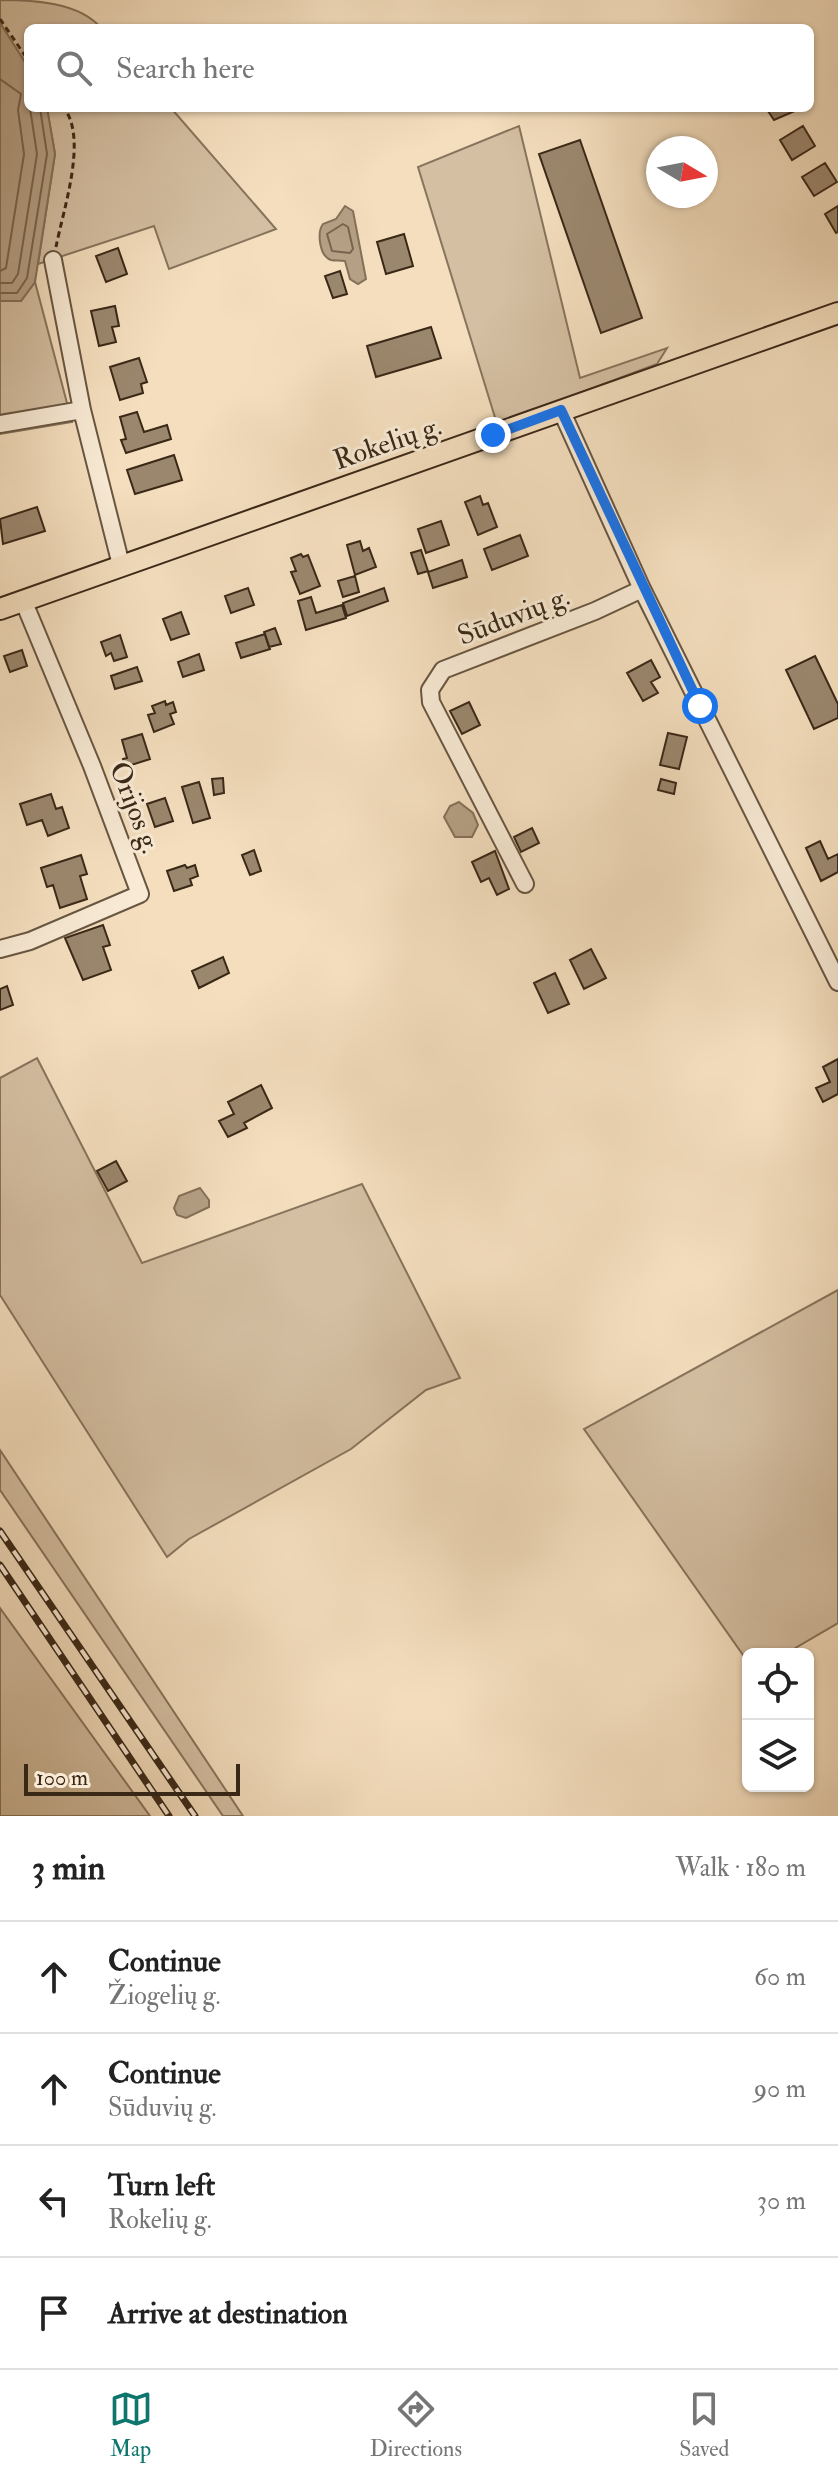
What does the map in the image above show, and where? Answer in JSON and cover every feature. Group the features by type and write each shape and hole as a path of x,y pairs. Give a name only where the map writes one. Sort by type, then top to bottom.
{"main road":[{"name":"Rokelių g.","path":"0,609 838,313"}],"street":[{"path":"53,260 82,410 121,565"},
{"path":"0,424 82,410"},
{"path":"561,410 642,589 838,982"},
{"name":"Sūduvių g.","path":"525,884 431,702 430,690 443,670 595,611 642,589"},
{"name":"Orijos g.","path":"0,949 30,941 140,894 92,766 23,600"}],"path":[{"path":"0,19 24,54"},
{"path":"53,260 75,141 72,119 67,112"}],"shaded area":[{"path":"0,0 55,4 81,13 97,24 24,24 24,61 0,23"},
{"path":"48,112 174,112 276,229 169,269 154,226 38,264 55,154"},
{"path":"519,126 580,378 667,348 657,364 497,424 418,167"},
{"path":"35,282 72,422 0,434 0,301 21,301"},
{"path":"37,1058 142,1263 362,1184 460,1378 426,1390 351,1449 189,1539 167,1557 0,1295 0,1078"},
{"path":"838,1290 838,1623 795,1648 742,1648 742,1653 584,1429"},
{"path":"0,1450 243,1816 223,1816 0,1490"},
{"path":"0,1608 150,1816 0,1816"}],"water":[{"path":"0,23 24,61 24,112 48,112 55,154 35,282 21,301 0,301"},
{"path":"345,206 353,211 366,279 358,284 350,279 345,261 327,258 320,244 323,224 336,219"},
{"path":"459,802 473,813 478,825 472,837 455,837 444,817 450,806"},
{"path":"200,1188 209,1200 209,1207 186,1218 177,1215 174,1208 179,1196"}],"building":[{"path":"769,112 792,112 774,120"},
{"path":"803,126 815,146 792,160 780,140"},
{"path":"580,140 642,318 601,333 539,154"},
{"path":"825,163 837,182 814,196 802,177"},
{"path":"838,206 838,232 836,233 825,214"},
{"path":"404,234 413,266 386,274 377,242"},
{"path":"118,248 127,274 106,282 96,256"},
{"path":"340,271 347,294 333,298 325,276"},
{"path":"115,306 119,326 112,327 116,342 99,346 91,311"},
{"path":"431,327 441,358 376,377 367,346"},
{"path":"139,358 147,382 141,384 143,393 120,400 110,367"},
{"path":"137,412 144,432 167,425 171,439 126,453 121,440 126,439 120,417"},
{"path":"174,455 182,480 135,494 127,470"},
{"path":"480,496 483,505 488,503 497,527 478,535 465,502"},
{"path":"37,507 45,531 3,544 0,519"},
{"path":"441,521 449,545 426,553 418,529"},
{"path":"520,535 528,556 492,570 484,549"},
{"path":"360,541 363,551 369,548 376,567 355,575 347,545"},
{"path":"421,550 428,571 418,574 411,553"},
{"path":"301,554 303,557 308,555 320,586 300,594 291,572 296,571 291,558"},
{"path":"462,560 467,577 433,588 428,572"},
{"path":"355,576 359,592 343,597 338,581"},
{"path":"248,588 254,605 231,613 225,596"},
{"path":"384,588 388,601 347,616 343,603"},
{"path":"311,597 316,613 342,605 346,618 306,630 298,601"},
{"path":"181,612 189,634 171,640 163,619"},
{"path":"275,628 281,644 269,647 264,632"},
{"path":"265,634 270,649 241,658 236,643"},
{"path":"120,635 127,657 114,661 111,653 106,656 101,642"},
{"path":"22,650 27,666 10,672 4,656"},
{"path":"199,654 204,670 183,677 178,662"},
{"path":"815,656 838,704 838,718 814,729 786,670"},
{"path":"651,660 660,677 651,682 658,693 643,701 627,673"},
{"path":"137,667 142,681 115,689 111,676"},
{"path":"165,701 166,705 173,702 176,712 170,714 174,724 154,732 148,715 155,713 152,706"},
{"path":"469,702 480,725 462,734 450,711"},
{"path":"668,733 687,737 679,769 660,765"},
{"path":"142,734 150,759 125,767 123,759 127,758 122,740"},
{"path":"223,778 224,793 214,795 212,779"},
{"path":"661,779 676,783 674,794 658,790"},
{"path":"199,782 210,818 193,823 182,787"},
{"path":"51,794 56,809 62,807 69,828 48,836 42,820 27,825 20,804"},
{"path":"165,798 173,821 155,827 147,804"},
{"path":"532,828 539,843 521,852 514,837"},
{"path":"820,841 828,859 838,854 838,872 821,881 806,848"},
{"path":"254,850 261,871 250,875 242,855"},
{"path":"495,851 509,889 497,895 489,878 481,882 472,862"},
{"path":"81,855 87,874 80,876 87,899 60,908 53,885 47,887 41,868"},
{"path":"185,865 187,868 195,865 198,876 190,879 192,885 174,891 167,871"},
{"path":"103,925 110,945 103,947 111,970 83,980 65,938"},
{"path":"591,949 606,978 584,989 570,960"},
{"path":"223,957 229,973 199,988 192,971"},
{"path":"555,973 569,1004 548,1013 534,983"},
{"path":"7,986 13,1005 0,1010 0,989"},
{"path":"838,1059 838,1094 823,1102 816,1088 830,1082 823,1067"},
{"path":"261,1085 272,1108 244,1123 247,1128 228,1137 219,1121 234,1114 228,1102"},
{"path":"116,1161 127,1181 108,1191 97,1171"}],"railway":[{"path":"0,1531 195,1816"},
{"path":"0,1565 169,1816"}],"route":[{"path":"493,435 561,410 642,589 700,706"}]}
